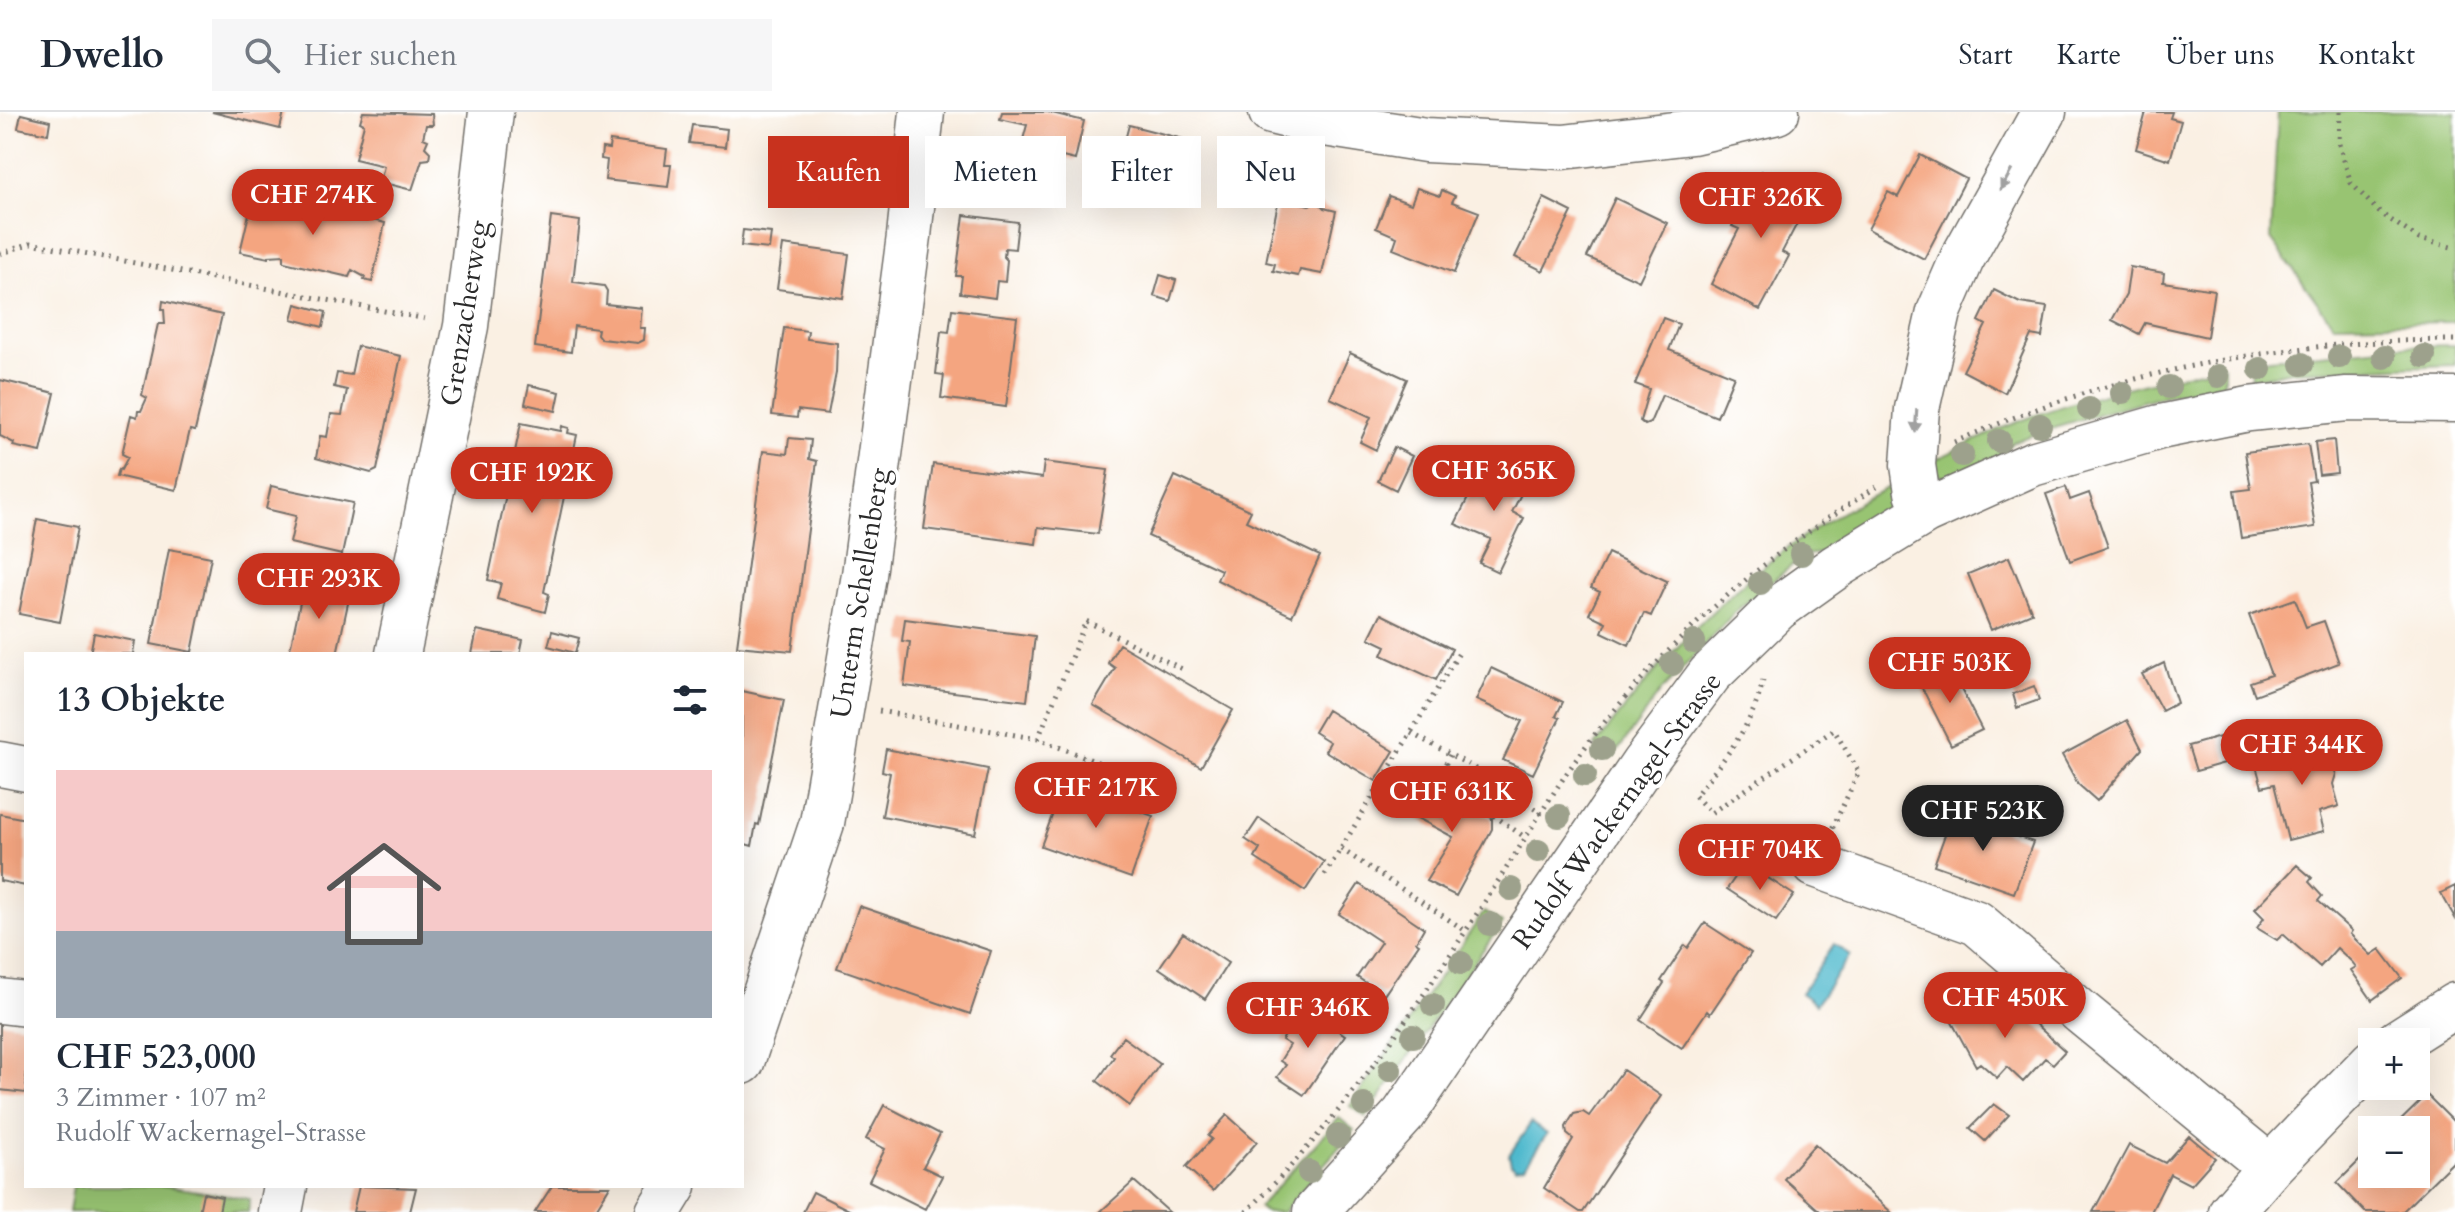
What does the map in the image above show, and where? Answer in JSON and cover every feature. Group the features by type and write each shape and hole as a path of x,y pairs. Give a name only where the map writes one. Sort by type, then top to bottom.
{"street":[{"name":"Grenzacherweg","path":"398,652 466,326 491,112"},
{"name":"Unterm Schellenberg","path":"744,1056 822,823 864,575 909,236 922,112"},
{"path":"1271,112 1312,122 1426,140 1563,147 1692,132 1777,112"},
{"path":"1925,512 1917,492 1913,465 1917,409 1939,312 1962,259 2044,112"},
{"name":"Rudolf Wackernagel-Strasse","path":"1315,1212 1404,1114 1643,764 1710,674 1778,608 1837,566 1925,512 2032,464 2160,427 2249,409 2347,399 2455,400"},
{"path":"0,764 24,769"},
{"path":"1815,865 1977,923 2270,1167"},
{"path":"0,1001 24,1004"},
{"path":"2419,1028 2455,1005"},
{"path":"2231,1212 2358,1076"},
{"path":"280,1212 285,1188"},
{"path":"658,1212 673,1188"}],"path":[{"path":"2340,112 2339,144 2351,183 2379,212 2419,239 2455,248"},
{"path":"0,254 31,243 466,326"},
{"path":"1038,739 1086,621 1186,671"},
{"path":"1325,875 1459,653"},
{"path":"1764,679 1761,693 1742,734 1695,796 1711,813 1834,730 1859,772 1815,865"},
{"path":"842,704 1038,739 1123,772"},
{"path":"1411,733 1542,814"},
{"path":"1450,755 1441,773 1480,794 1476,803 1526,838"},
{"path":"1341,849 1466,931"}],"green space":[{"path":"2278,112 2455,112 2455,322 2333,324 2271,239"},
{"path":"2455,345 2455,365 2292,371 2252,379 2250,361 2402,346"},
{"path":"2224,366 2224,384 2154,398 2061,425 2013,442 1993,461 1950,478 1932,473 1926,464 2010,425 2062,406"},
{"path":"1895,484 1890,505 1879,520 1825,553 1805,555 1737,610 1662,690 1616,753 1595,746 1675,649 1735,590 1801,538 1850,507"},
{"path":"1484,912 1502,923 1366,1117 1350,1106"},
{"path":"1339,1118 1354,1130 1283,1212 1265,1212 1259,1207"},
{"path":"73,1188 179,1188 250,1199 248,1212 69,1212"}],"water":[{"path":"1834,944 1850,955 1816,1004 1801,993"},
{"path":"1531,1123 1547,1134 1525,1166 1516,1168 1511,1164 1509,1155"}],"building":[{"path":"212,112 284,112 280,129"},
{"path":"363,112 432,114 433,125 426,125 423,138 428,140 425,147 430,152 429,159 422,160 412,190 380,182 384,166 355,159 364,124 360,122"},
{"path":"1002,112 1048,112 1084,121 1075,160 1066,158 1066,136 1024,136 1027,125 1000,119"},
{"path":"2146,112 2172,112 2170,118 2181,121 2170,160 2136,149"},
{"path":"21,114 50,121 48,134 18,128"},
{"path":"692,125 727,129 725,147 689,143"},
{"path":"1129,125 1172,136 1126,136"},
{"path":"610,141 667,149 665,165 671,165 668,187 605,180 607,160 601,159 602,148 609,149"},
{"path":"1920,155 1966,179 1924,259 1868,229 1888,192 1898,197"},
{"path":"1761,171 1811,197 1782,252 1789,256 1760,310 1711,284 1739,229 1732,226"},
{"path":"1417,188 1440,196 1442,190 1455,196 1452,202 1479,212 1454,273 1393,249 1397,237 1376,228 1389,196 1411,204"},
{"path":"254,193 385,223 372,282 364,280 365,277 352,270 349,277 284,262 284,255 269,258 240,252"},
{"path":"1544,198 1572,212 1543,271 1515,257"},
{"path":"1615,198 1667,223 1639,281 1587,257"},
{"path":"1277,208 1336,211 1322,274 1300,270 1298,276 1273,271 1275,264 1266,262"},
{"path":"964,215 1018,222 1015,249 1005,248 1005,282 997,281 995,298 960,293 962,276 956,276"},
{"path":"551,217 580,221 573,282 604,286 607,291 606,304 642,308 640,328 645,328 644,340 638,343 601,339 598,329 574,326 571,352 535,347"},
{"path":"743,230 771,233 769,249 741,246"},
{"path":"783,245 849,254 843,298 777,289"},
{"path":"2130,267 2164,273 2163,282 2214,290 2207,337 2145,323 2139,334 2112,320 2126,295"},
{"path":"1160,275 1176,280 1170,301 1154,296"},
{"path":"1994,290 2020,303 2047,307 2042,337 2031,335 2005,393 1963,371 1986,325 1979,321"},
{"path":"163,301 222,315 195,431 190,430 176,490 117,476 128,457 122,454 131,415 137,417 147,398 142,395 158,324 165,324"},
{"path":"296,304 326,312 323,327 292,319"},
{"path":"952,309 1017,317 1006,407 941,398 944,375 936,374 941,331 949,332"},
{"path":"1663,318 1679,324 1669,350 1734,376 1717,417 1662,395 1650,423 1645,425 1640,421 1649,389 1635,384"},
{"path":"784,328 808,331 807,339 837,343 836,373 828,414 798,410 797,418 772,415"},
{"path":"357,346 401,356 377,470 371,473 316,458 320,436 327,437 331,414 342,415 347,390 334,387 337,373 351,375"},
{"path":"1350,353 1407,379 1376,450 1360,442 1371,417 1330,398"},
{"path":"0,380 55,393 41,452 13,446 14,443 0,436"},
{"path":"529,385 560,392 556,411 525,404"},
{"path":"521,423 561,431 562,426 569,428 568,433 577,435 544,592 549,594 545,612 497,599 501,583 488,580"},
{"path":"789,438 811,440 809,459 817,461 792,651 737,646 763,451 787,454"},
{"path":"2334,440 2337,473 2319,475 2315,442"},
{"path":"2308,444 2314,481 2308,482 2315,527 2241,538 2234,491 2251,489 2245,452"},
{"path":"1394,447 1412,456 1396,490 1378,481"},
{"path":"1044,462 1108,470 1098,534 1038,527 1036,544 924,529 933,464 1042,478"},
{"path":"1486,462 1527,482 1512,512 1524,518 1498,572 1479,563 1491,539 1455,524"},
{"path":"1175,476 1251,511 1246,521 1320,556 1292,616 1217,580 1221,570 1148,536"},
{"path":"271,486 353,503 342,555 290,543 296,516 266,509"},
{"path":"2066,487 2070,500 2089,493 2108,547 2070,561 2046,494"},
{"path":"37,519 78,527 60,622 19,614"},
{"path":"169,549 211,557 192,652 151,644"},
{"path":"1608,553 1667,581 1651,616 1644,613 1629,645 1602,632 1606,622 1589,614 1600,592 1591,588"},
{"path":"2009,557 2032,613 1991,630 1968,574"},
{"path":"304,584 350,594 337,652 289,652"},
{"path":"2295,599 2306,627 2324,621 2339,663 2255,695 2250,682 2271,675 2249,615"},
{"path":"1381,614 1452,649 1436,680 1382,655 1386,646 1369,638"},
{"path":"905,619 1035,636 1027,701 904,686 910,642 902,641"},
{"path":"477,630 523,640 520,652 472,652"},
{"path":"552,631 579,638 575,652 548,646"},
{"path":"94,633 135,641 133,652 90,652"},
{"path":"1119,644 1233,710 1201,767 1093,705 1115,668 1108,663"},
{"path":"2164,663 2177,703 2162,711 2142,674"},
{"path":"1948,664 1982,730 1951,745 1918,680"},
{"path":"1491,668 1563,702 1556,716 1560,718 1533,774 1503,760 1522,721 1476,700"},
{"path":"2034,686 2039,700 2017,708 2013,694"},
{"path":"744,691 784,700 752,846 744,844"},
{"path":"1327,710 1394,751 1376,781 1325,751 1330,742 1314,732"},
{"path":"2127,720 2142,749 2097,801 2078,784 2062,755"},
{"path":"2220,737 2228,762 2196,771 2188,746"},
{"path":"2327,742 2336,774 2333,784 2339,806 2319,812 2324,831 2288,840 2274,784 2262,787 2255,762"},
{"path":"886,749 988,769 975,834 882,816 890,773 882,771"},
{"path":"1423,780 1492,818 1492,829 1456,896 1426,881 1453,837 1408,813"},
{"path":"1056,781 1153,816 1131,878 1041,846 1056,805 1048,802"},
{"path":"1953,813 2033,842 2014,893 1934,865"},
{"path":"0,814 24,819 24,886 0,881"},
{"path":"1259,818 1324,862 1305,891 1255,858 1260,849 1245,839"},
{"path":"1745,863 1794,895 1776,921 1727,889"},
{"path":"2297,865 2312,878 2309,882 2322,896 2318,901 2352,931 2350,934 2371,955 2380,949 2402,978 2372,1000 2351,970 2356,967 2337,948 2320,967 2283,934 2277,940 2257,928 2264,918 2255,909"},
{"path":"1359,884 1424,928 1416,942 1419,944 1384,995 1357,977 1381,942 1339,914"},
{"path":"2455,886 2455,918 2441,893"},
{"path":"859,906 991,951 970,1014 837,968"},
{"path":"1705,923 1751,953 1710,1014 1707,1011 1682,1048 1640,1020 1685,945 1688,948"},
{"path":"1183,933 1228,963 1205,999 1159,968"},
{"path":"1979,1000 1989,1020 2010,1001 2065,1051 2053,1064 2045,1058 2023,1082 2007,1067 1997,1078 1980,1063 1976,1066 1949,1017"},
{"path":"1304,1008 1345,1035 1304,1095 1277,1077 1286,1065 1280,1061 1290,1045 1282,1040"},
{"path":"0,1022 24,1026 24,1093 0,1090"},
{"path":"1123,1037 1160,1064 1130,1106 1097,1081 1114,1057 1110,1054"},
{"path":"1623,1070 1661,1096 1583,1212 1580,1212 1544,1188 1573,1139 1567,1134 1566,1127 1574,1114 1583,1112 1589,1116"},
{"path":"2430,1098 2455,1123 2455,1160 2430,1185 2430,1116 2405,1116 2422,1100"},
{"path":"1994,1104 2009,1115 1985,1141 1970,1128"},
{"path":"884,1105 940,1134 923,1167 942,1176 925,1209 869,1181 885,1149 866,1139"},
{"path":"1227,1115 1257,1142 1213,1191 1186,1167 1212,1139 1208,1136"},
{"path":"2189,1136 2215,1158 2191,1185 2170,1174 2151,1212 2093,1212 2129,1145 2165,1163"},
{"path":"1815,1144 1891,1212 1821,1212 1784,1179"},
{"path":"2358,1162 2358,1188 2426,1188 2402,1212 2365,1212 2337,1183"},
{"path":"1134,1181 1169,1212 1100,1212"},
{"path":"359,1188 416,1188 410,1212 353,1212"},
{"path":"551,1188 609,1188 594,1212 535,1212"},
{"path":"813,1192 853,1212 803,1212"},
{"path":"203,1193 222,1197 219,1212 199,1212"}]}
